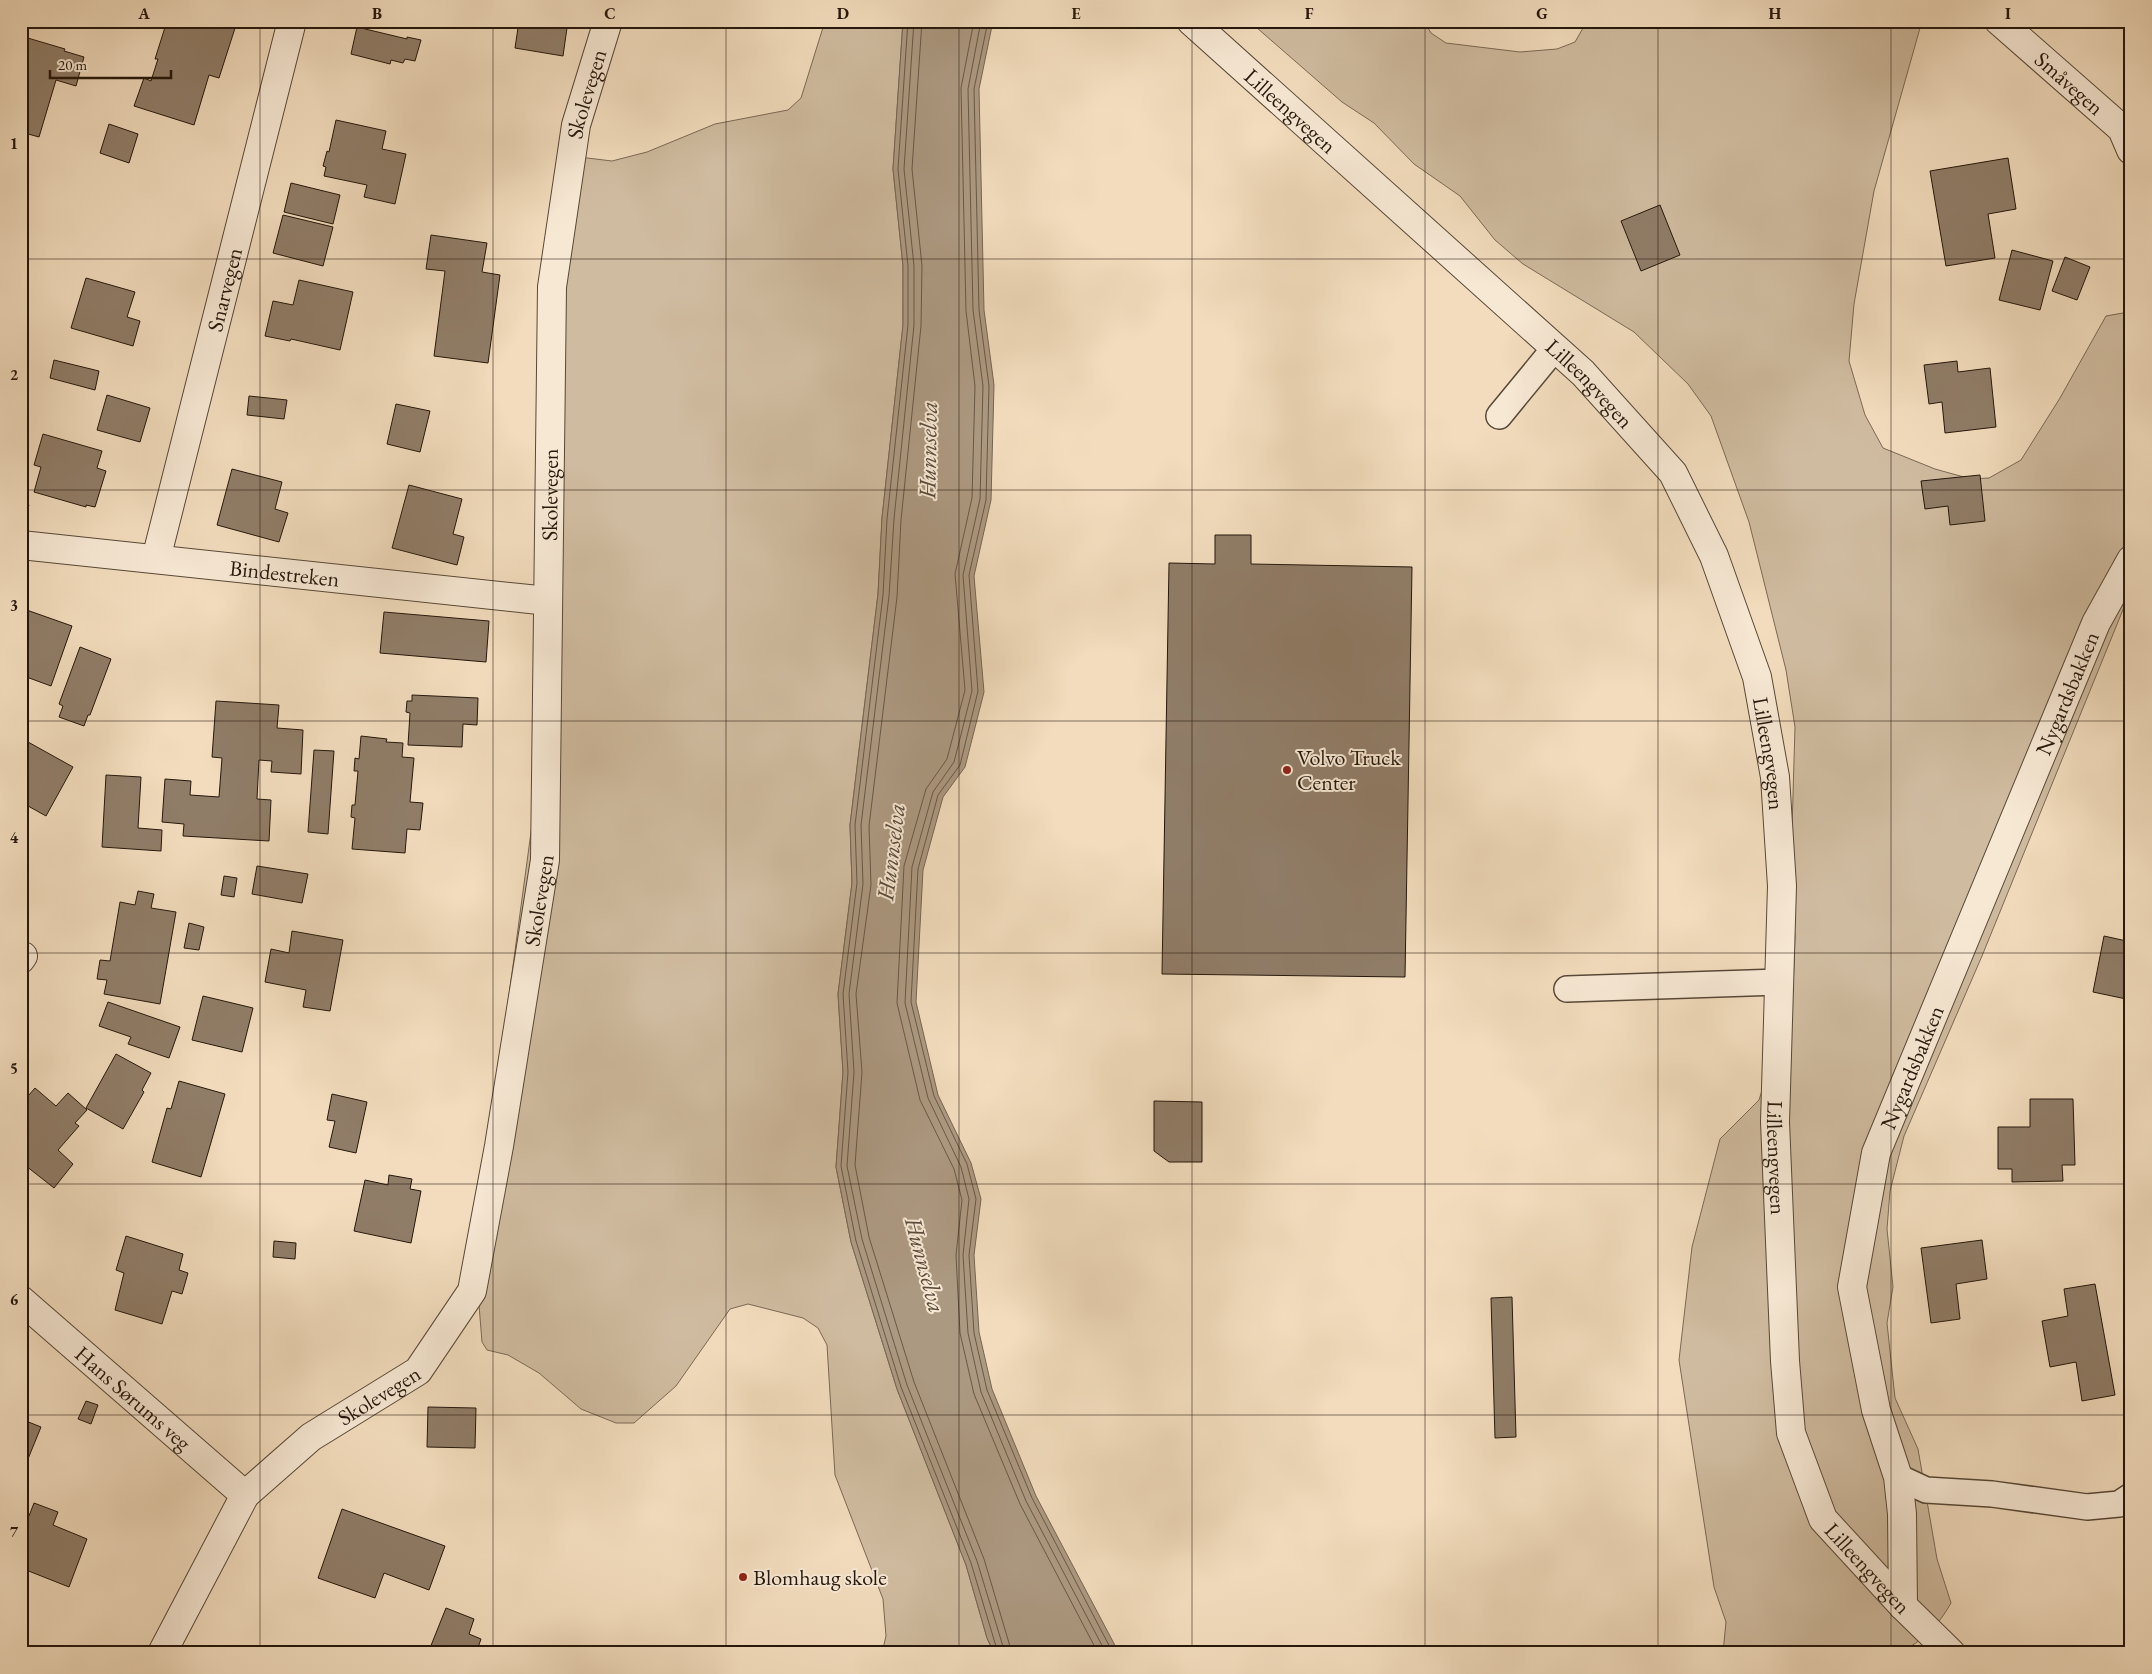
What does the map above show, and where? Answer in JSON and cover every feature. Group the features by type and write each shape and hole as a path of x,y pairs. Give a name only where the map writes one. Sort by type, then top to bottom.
{"street":[{"name":"Snarvegen","path":"156,559 292,21"},
{"name":"Skolevegen","path":"162,1653 245,1495 311,1437 418,1371 472,1291 499,1146 544,860 552,287 576,125 608,21"},
{"name":"Lilleengvegen","path":"1191,21 1554,349 1583,373 1672,473 1714,556 1757,677 1775,777 1782,886 1775,1122 1785,1361 1791,1434 1823,1520 1903,1606 1951,1653"},
{"name":"Småvegen","path":"1999,21 2122,129 2131,150"},
{"name":"Bindestreken","path":"21,545 548,601"},
{"name":"Nygardsbakken","path":"1903,1606 1902,1514 1898,1477 1876,1410 1852,1286 1876,1153 2096,623 2131,560"},
{"name":"Hans Sørums veg","path":"21,1300 245,1495"}],"lane":[{"path":"1499,416 1554,349"},
{"path":"1567,989 1779,982"},
{"path":"1898,1477 1926,1490 1992,1494 2087,1507 2119,1504 2131,1496"}],"shaded area":[{"path":"825,21 903,21 893,169 903,266 903,325 882,518 878,594 850,825 852,883 838,994 843,1072 836,1167 851,1242 897,1389 966,1565 987,1638 994,1653 882,1653 886,1636 883,1599 835,1475 827,1345 818,1328 803,1318 748,1304 730,1309 676,1386 634,1423 616,1423 581,1409 539,1373 508,1355 487,1350 482,1342 479,1305 498,1077 536,795 571,156 612,161 647,152 715,124 788,110 801,98"},
{"path":"1249,21 1424,21 1431,33 1446,43 1520,52 1557,49 1575,42 1587,21 1922,21 1874,191 1854,304 1849,361 1865,415 1883,448 1935,469 1971,479 1989,478 2021,460 2060,398 2106,316 2123,313 2131,319 2131,590 1982,956 1904,1136 1890,1191 1887,1229 1893,1287 1887,1323 1895,1398 1918,1449 1937,1559 1951,1603 1930,1631 1900,1653 1723,1653 1726,1622 1714,1587 1679,1360 1692,1247 1720,1139 1759,1100 1793,991 1795,935 1790,898 1795,727 1786,670 1749,522 1711,416 1688,384 1634,332 1523,264 1495,240 1460,196 1414,164 1374,123 1342,102"}],"water":[{"name":"Hunnselva","path":"903,21 993,21 979,89 984,310 994,385 991,500 974,576 984,692 965,767 943,797 923,870 916,1002 938,1095 971,1163 981,1199 974,1255 979,1332 992,1389 1036,1496 1119,1653 994,1653 987,1638 966,1565 897,1389 851,1242 836,1167 843,1072 838,994 852,883 850,825 878,594 882,518 903,325 903,266 893,169"}],"building":[{"path":"167,21 224,21 236,25 219,78 209,75 194,125 134,106 144,78 151,81 158,59 155,59"},
{"path":"519,21 567,28 563,56 515,48"},
{"path":"357,27 407,39 407,37 421,40 415,61 405,59 403,63 391,60 390,64 351,54"},
{"path":"21,36 65,49 64,51 84,57 76,86 56,80 39,137 21,132"},
{"path":"336,120 386,131 382,149 406,154 395,204 364,197 367,185 324,176 326,167 323,166 327,151 329,152"},
{"path":"109,124 138,134 129,163 100,153"},
{"path":"2008,158 2016,209 1988,214 1995,258 1946,266 1930,171"},
{"path":"291,183 340,195 333,224 284,212"},
{"path":"1660,205 1680,255 1641,271 1621,221"},
{"path":"283,215 333,227 323,266 273,253"},
{"path":"431,235 487,243 482,272 500,275 488,363 434,356 445,271 426,269"},
{"path":"2012,250 2053,261 2040,310 1999,300"},
{"path":"2065,257 2090,267 2077,300 2052,291"},
{"path":"86,278 135,292 127,317 140,321 133,346 71,328"},
{"path":"299,280 353,292 340,350 291,339 290,341 265,336 273,301 293,305"},
{"path":"54,360 99,371 95,390 50,378"},
{"path":"1957,361 1958,372 1990,368 1996,427 1945,433 1942,402 1929,404 1924,365"},
{"path":"107,395 150,408 140,442 97,430"},
{"path":"249,396 287,400 284,419 247,415"},
{"path":"396,404 430,411 420,452 387,444"},
{"path":"43,434 102,451 97,468 106,471 95,507 86,505 86,507 34,492 41,467 34,465"},
{"path":"232,469 282,482 275,509 288,513 279,542 217,525"},
{"path":"1980,475 1985,521 1950,525 1948,506 1925,509 1921,481"},
{"path":"409,485 462,499 453,534 464,537 457,565 392,548"},
{"path":"21,502 29,505 21,525"},
{"name":"Volvo Truck Center","path":"1215,535 1251,535 1251,564 1412,567 1405,977 1162,974 1169,563 1215,564"},
{"path":"21,608 72,626 51,686 21,675"},
{"path":"384,612 489,621 486,662 380,653"},
{"path":"80,647 111,659 84,726 59,717 63,706 59,704"},
{"path":"412,695 478,698 477,725 463,724 462,747 408,745 410,713 406,712 407,701 412,701"},
{"path":"216,701 279,705 277,728 303,730 301,774 271,772 272,761 259,760 257,799 271,800 269,841 183,836 184,824 162,822 165,779 191,781 190,795 219,797 222,758 212,757"},
{"path":"361,736 387,739 386,742 403,743 402,757 414,758 410,802 423,803 420,830 407,829 405,853 352,849 355,818 351,817 352,805 355,805 358,771 354,771 355,758 359,759"},
{"path":"28,742 73,767 46,816 21,802 21,755"},
{"path":"314,750 334,751 328,834 308,832"},
{"path":"106,775 141,777 138,828 162,830 161,851 102,847"},
{"path":"257,866 308,874 302,903 252,894"},
{"path":"224,876 237,878 234,897 221,895"},
{"path":"138,891 154,894 151,908 176,912 160,1004 104,994 107,980 97,979 100,960 110,961 120,902 135,905"},
{"path":"189,923 204,927 199,950 184,948"},
{"path":"292,931 343,940 330,1011 303,1007 306,990 265,982 271,949 289,953"},
{"path":"2104,936 2131,942 2131,1000 2093,992"},
{"path":"203,996 253,1008 242,1052 192,1040"},
{"path":"108,1002 180,1027 169,1058 128,1044 131,1037 99,1026"},
{"path":"116,1054 151,1073 142,1090 144,1092 123,1129 86,1108"},
{"path":"179,1081 225,1094 201,1177 152,1162 167,1108 171,1109"},
{"path":"35,1088 56,1106 68,1093 87,1110 75,1123 79,1126 58,1150 73,1164 54,1188 21,1162 23,1144 21,1143 21,1104"},
{"path":"332,1094 367,1102 356,1153 329,1147 335,1121 327,1120"},
{"path":"2030,1099 2073,1099 2075,1165 2062,1165 2063,1181 2012,1182 2012,1169 1998,1169 1998,1127 2030,1127"},
{"path":"1154,1101 1202,1102 1202,1162 1169,1162 1154,1151"},
{"path":"389,1175 412,1179 410,1189 421,1191 411,1243 354,1231 365,1180 388,1185"},
{"path":"126,1236 183,1254 179,1270 188,1273 182,1294 172,1291 162,1324 115,1310 124,1273 116,1270"},
{"path":"1982,1240 1987,1279 1956,1284 1960,1319 1931,1323 1921,1248"},
{"path":"274,1241 296,1243 295,1259 273,1257"},
{"path":"2095,1284 2115,1395 2082,1401 2076,1362 2050,1367 2042,1321 2068,1316 2064,1289"},
{"path":"1512,1297 1516,1437 1495,1438 1491,1298"},
{"path":"21,1392 28,1394 21,1411"},
{"path":"86,1401 98,1405 91,1424 78,1419"},
{"path":"428,1407 476,1408 475,1448 427,1447"},
{"path":"21,1419 41,1427 21,1476"},
{"path":"34,1503 58,1512 53,1525 87,1539 69,1587 21,1568 21,1513 29,1516"},
{"path":"342,1509 445,1546 429,1590 384,1573 375,1598 318,1578"},
{"path":"446,1608 474,1619 469,1634 481,1639 476,1653 428,1653"}],"place":[{"name":"Volvo Truck Center","path":"1287,770"},
{"name":"Blomhaug skole","path":"743,1577"}]}
